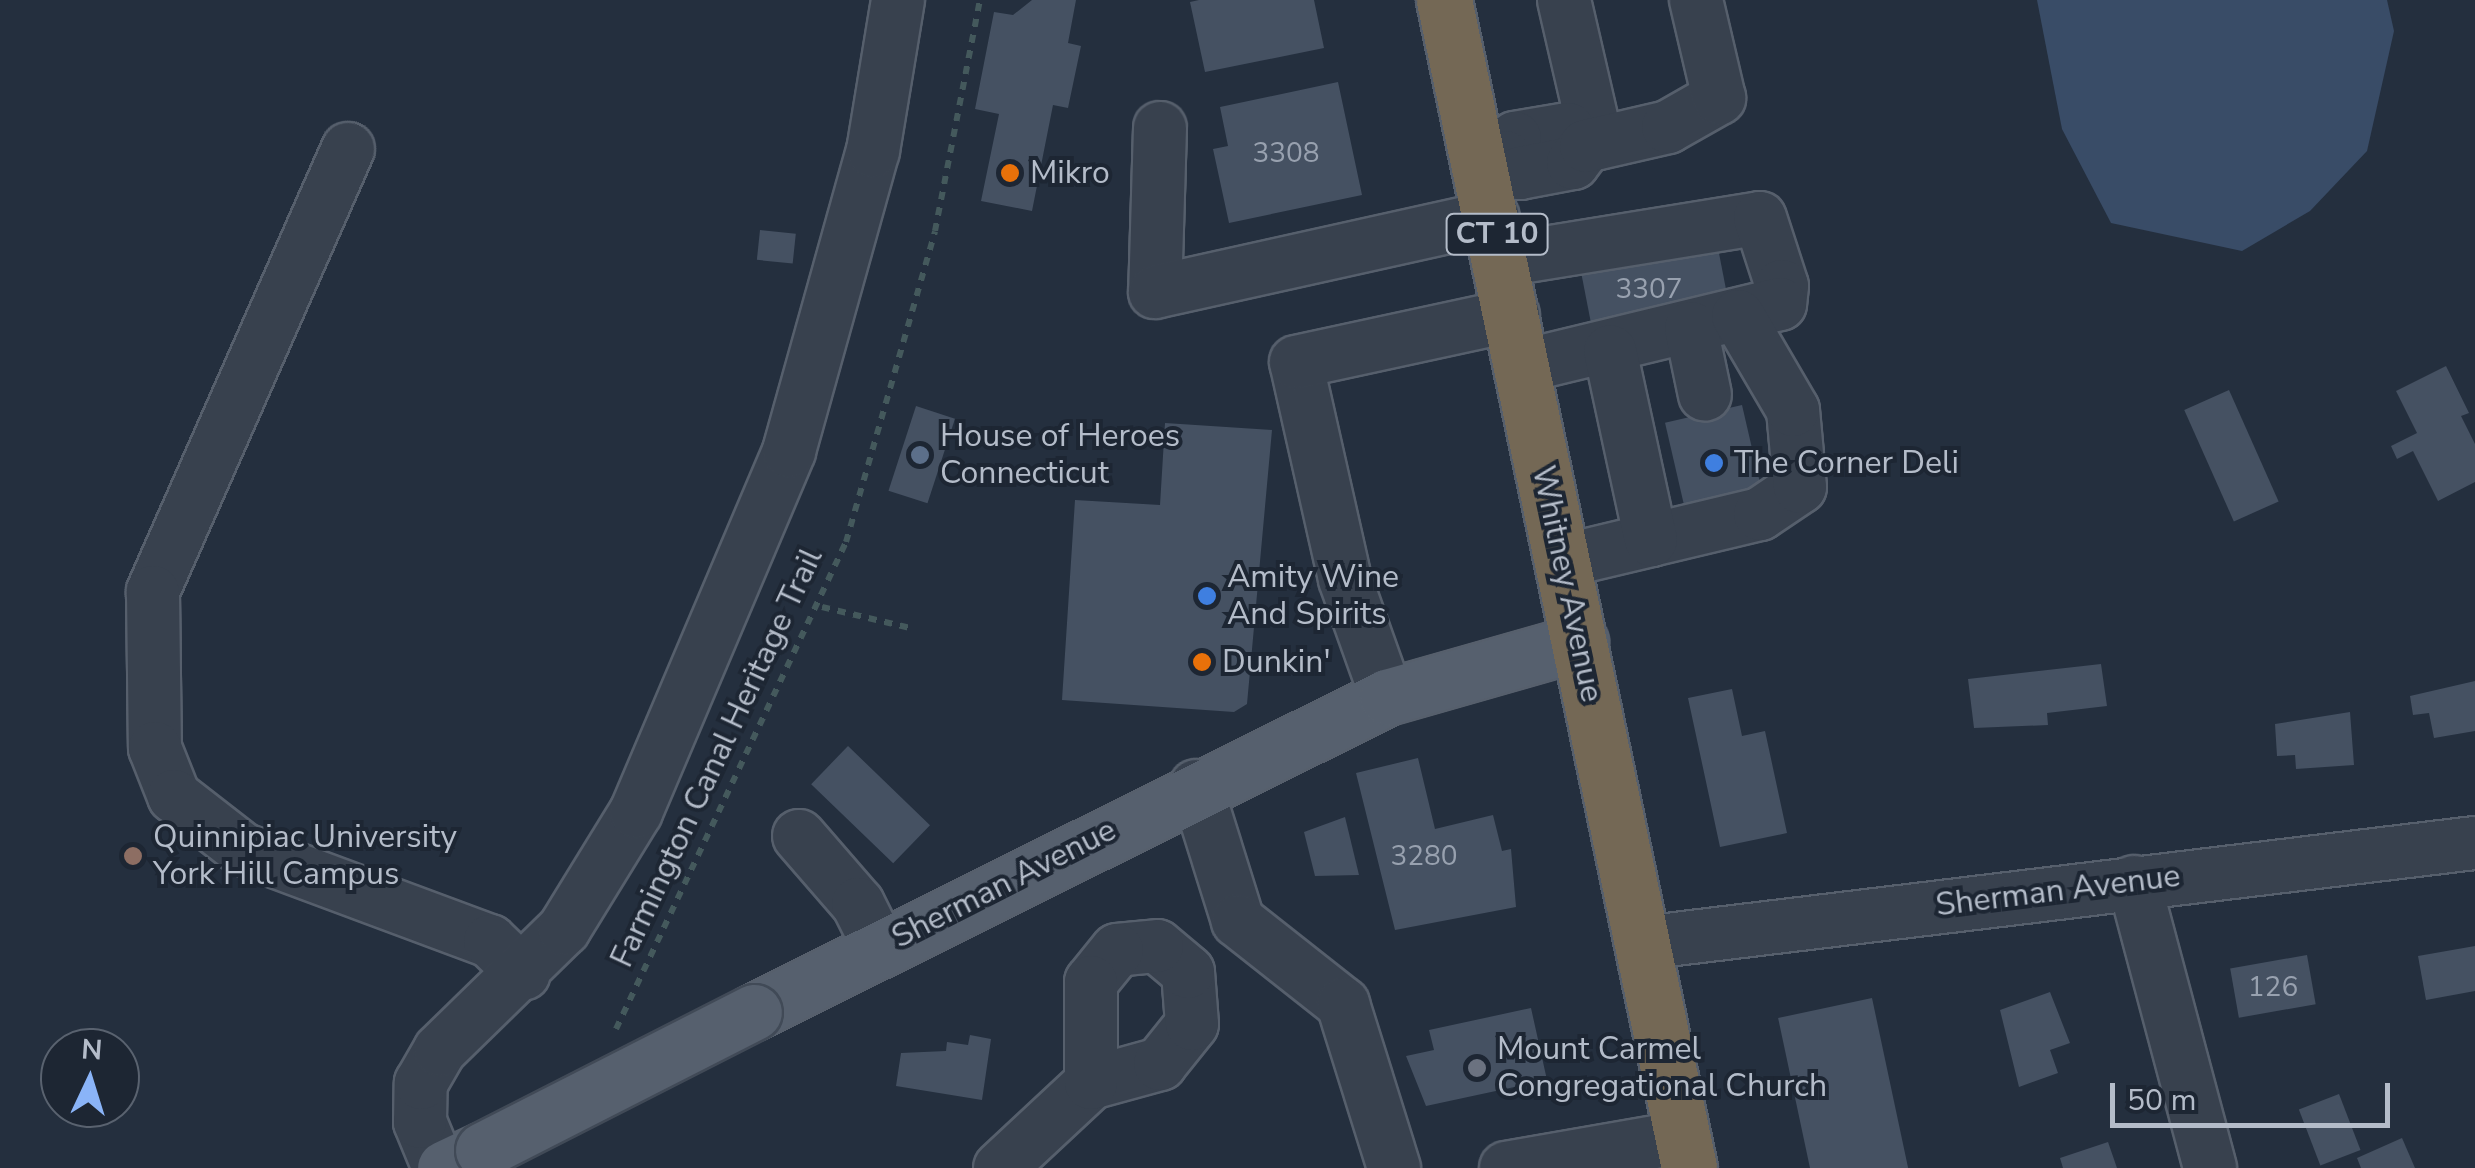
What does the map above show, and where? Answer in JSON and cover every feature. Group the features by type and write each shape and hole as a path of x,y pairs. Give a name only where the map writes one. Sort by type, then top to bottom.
{"highway":[{"name":"Whitney Avenue","path":"1444,0 1493,160 1498,239 1686,1152"}],"main road":[{"name":"Sherman Avenue","path":"456,1162 1196,786 1386,697 1580,642"}],"street":[{"path":"456,1162 420,1122 422,1084 440,1050 524,974 564,929 636,812 789,451 873,150 898,0"},
{"path":"1564,0 1591,144"},
{"path":"1493,160 1515,138 1568,130 1591,144 1668,127 1719,98 1696,0"},
{"path":"1160,128 1155,292 1498,239 1760,218 1771,234 1780,304 1610,351 1518,340 1296,362 1345,579 1386,697"},
{"path":"348,149 153,592 155,748 174,796 242,850 490,942 524,974"},
{"path":"1706,395 1715,322"},
{"path":"1563,561 1760,514 1800,487 1793,410 1715,322"},
{"path":"1610,351 1651,540"},
{"path":"1196,786 1238,921 1343,1004 1394,1168"},
{"path":"799,836 858,904 880,948"},
{"name":"Sherman Avenue","path":"1642,943 2475,843"},
{"path":"2134,882 2210,1168"},
{"path":"1000,1168 1091,1083"},
{"path":"1506,1168 1686,1152"}],"path":[{"name":"Farmington Canal Heritage Trail","path":"609,1043 822,607 919,297 980,0"},
{"path":"822,607 914,629"}],"water":[{"path":"2037,0 2387,0 2394,31 2367,151 2310,211 2242,251 2111,223 2062,129"}],"building":[{"path":"1032,0 1076,0 1068,43 1081,46 1068,108 1053,105 1032,211 981,201 999,114 975,109 994,12 1013,15"},
{"path":"1314,0 1324,48 1205,72 1190,2"},
{"path":"1338,82 1362,195 1229,223 1213,149 1228,146 1220,107"},
{"path":"760,230 796,234 793,264 757,260"},
{"path":"1717,243 1729,307 1593,333 1581,270"},
{"path":"2446,366 2469,413 2461,416 2475,444 2475,482 2438,501 2413,451 2397,459 2391,446 2417,433 2396,391"},
{"path":"2229,390 2279,501 2234,521 2184,410"},
{"name":"The Corner Deli","path":"1742,405 1765,503 1688,521 1665,423"},
{"path":"916,406 955,419 927,503 888,491"},
{"path":"1165,423 1272,430 1247,704 1234,712 1062,700 1075,500 1160,505"},
{"path":"2101,664 2107,706 2047,713 2048,725 1974,728 1968,679"},
{"path":"2475,681 2475,731 2434,738 2429,713 2413,715 2410,696"},
{"path":"1732,689 1742,736 1765,731 1787,833 1720,847 1688,698"},
{"path":"2350,712 2354,765 2296,769 2295,755 2277,756 2275,724"},
{"path":"848,746 930,825 893,863 811,784"},
{"path":"1418,758 1435,829 1493,815 1502,851 1511,849 1516,907 1395,930 1356,773"},
{"path":"1345,817 1359,875 1315,876 1304,832"},
{"path":"2475,946 2475,991 2426,1000 2418,956"},
{"path":"2307,955 2316,1004 2239,1018 2230,969"},
{"path":"2050,992 2070,1043 2050,1050 2058,1073 2019,1087 2000,1010"},
{"path":"1872,998 1908,1168 1810,1168 1778,1018"},
{"name":"Mount Carmel Congregational Church","path":"1531,1008 1547,1080 1426,1106 1406,1056 1434,1050 1429,1030"},
{"path":"970,1035 991,1039 982,1100 896,1086 901,1053 946,1051 947,1042 968,1045"},
{"path":"2339,1094 2361,1150 2320,1165 2299,1109"},
{"path":"2402,1138 2415,1168 2361,1168 2357,1158"},
{"path":"2108,1142 2117,1168 2063,1168 2060,1158"}],"place":[{"name":"Mikro","path":"1010,173"},
{"name":"House of Heroes Connecticut","path":"920,455"},
{"name":"The Corner Deli","path":"1714,463"},
{"name":"Amity Wine And Spirits","path":"1207,596"},
{"name":"Dunkin'","path":"1202,662"},
{"name":"Quinnipiac University York Hill Campus","path":"133,856"},
{"name":"Mount Carmel Congregational Church","path":"1477,1068"}]}
